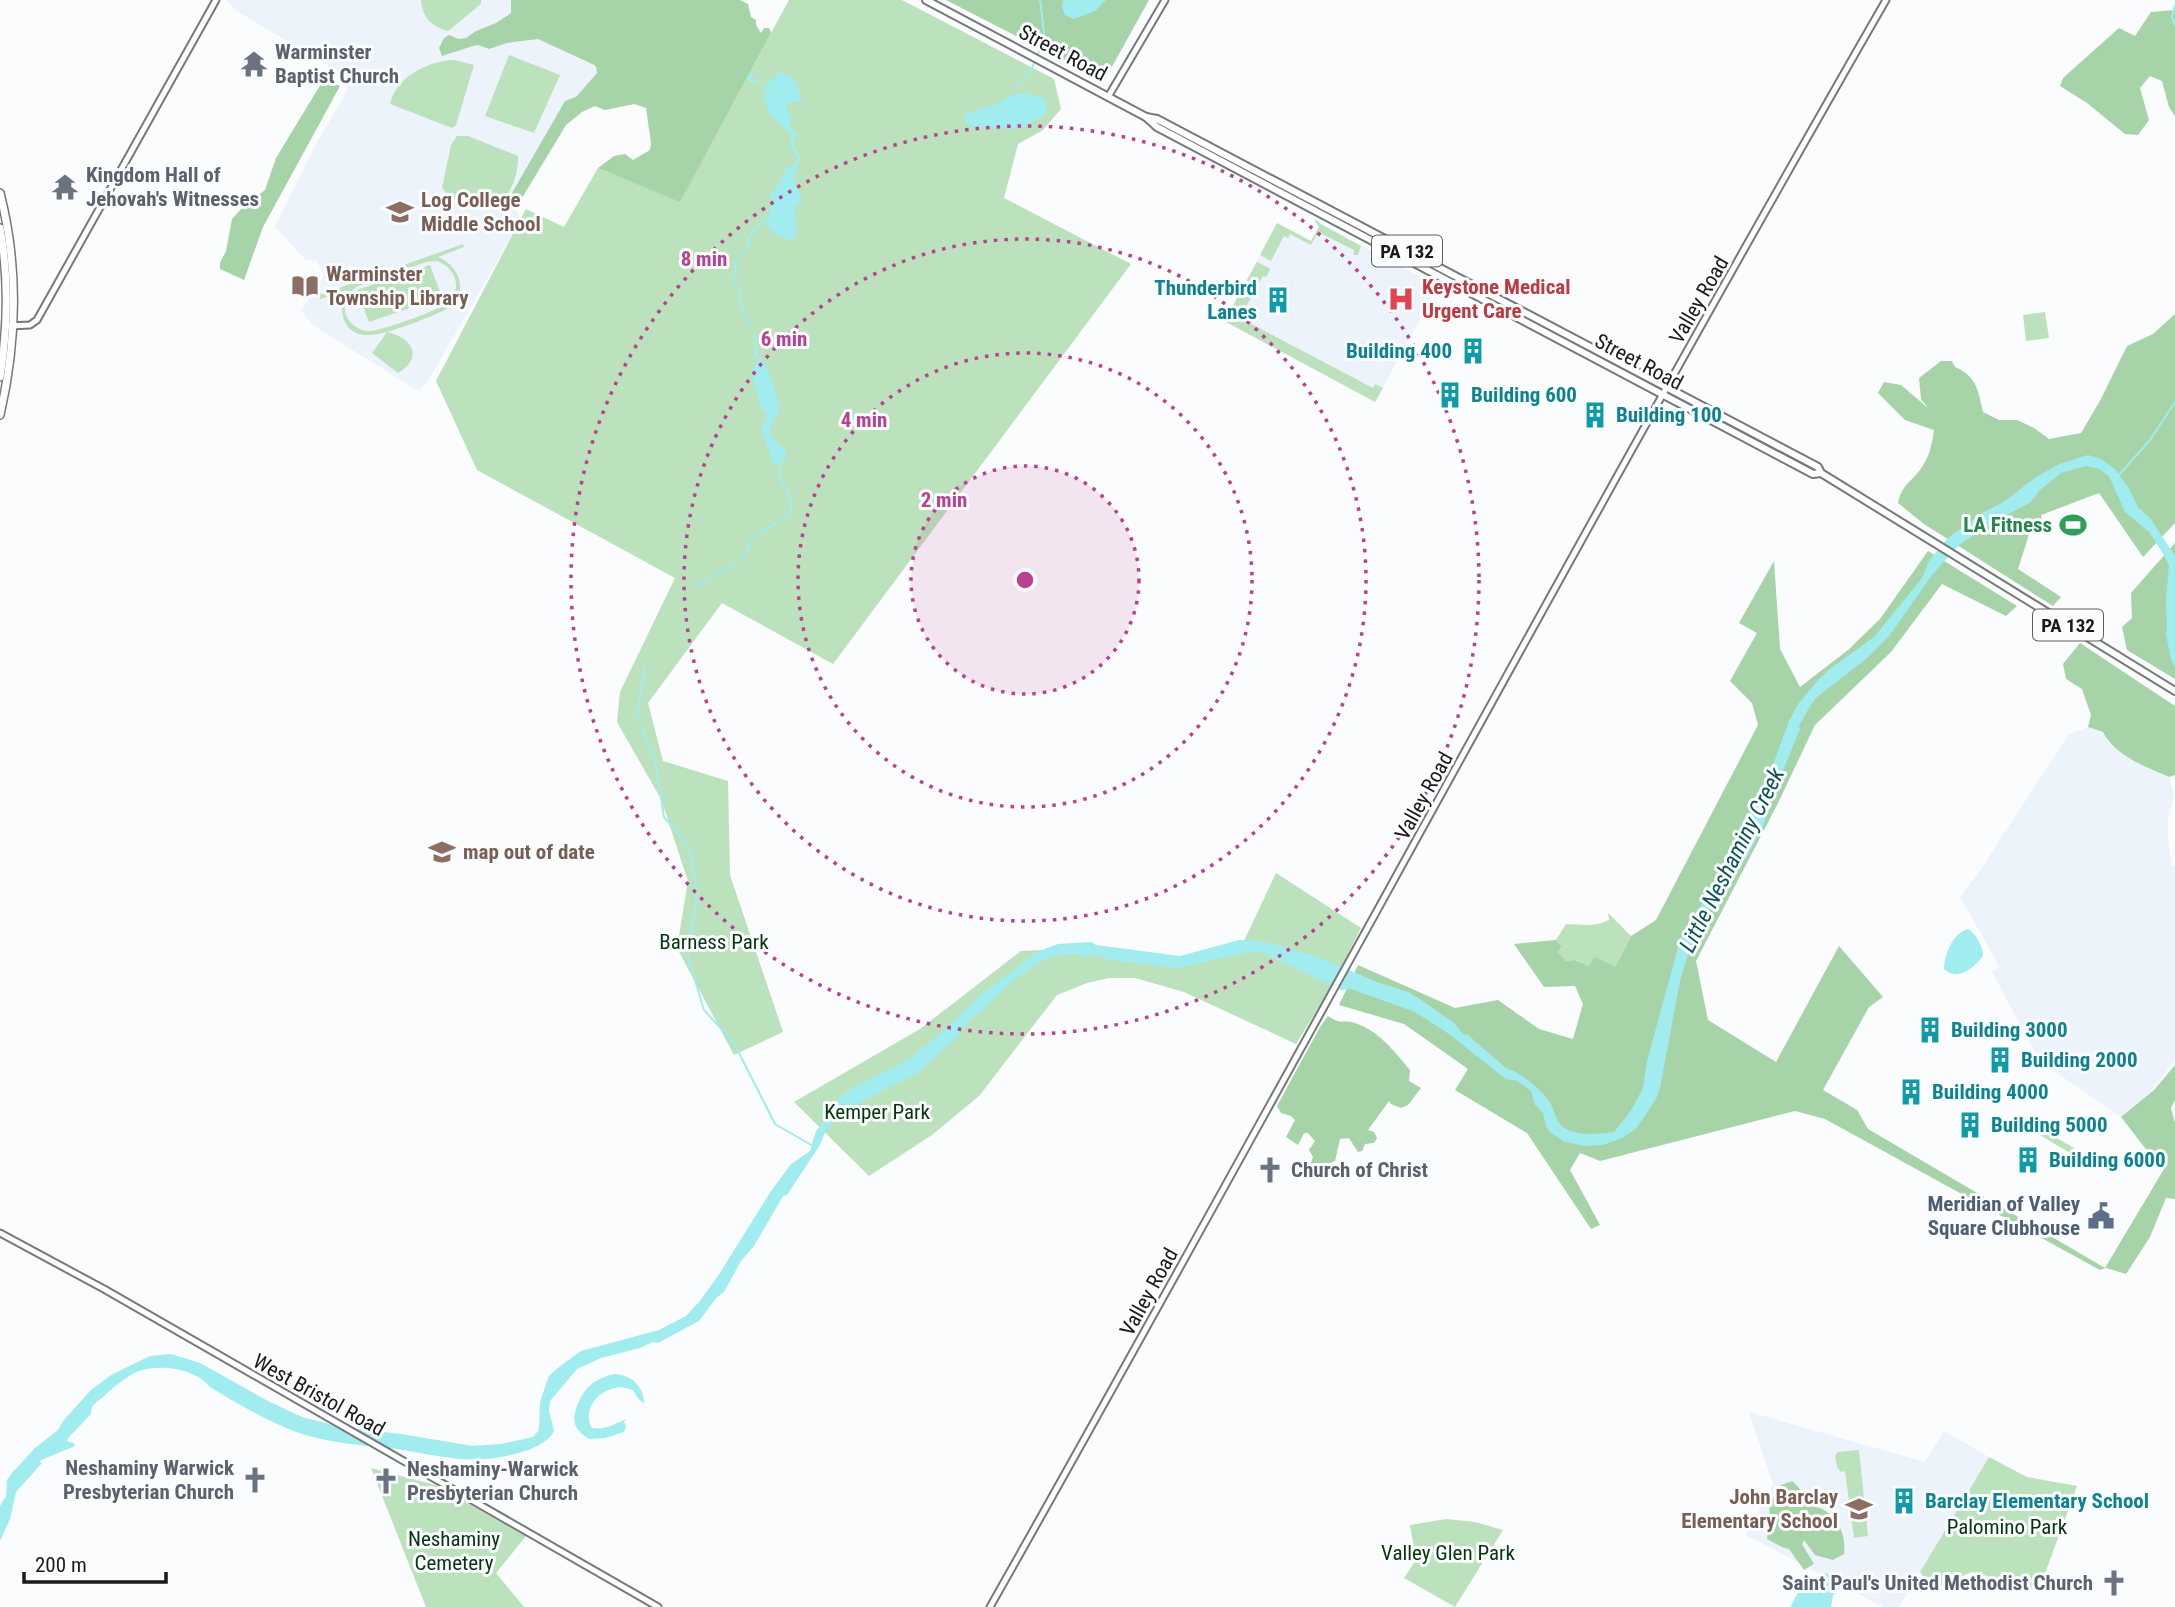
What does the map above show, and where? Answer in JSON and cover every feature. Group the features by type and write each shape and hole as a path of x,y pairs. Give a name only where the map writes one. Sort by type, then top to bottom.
{"highway":[{"path":"0,193 12,256 10,364 0,415"},
{"path":"0,228 10,326 0,377"}],"main road":[{"name":"Street Road","path":"926,0 1146,117 1157,127 1665,391 1813,474 1821,474 2175,691"}],"street":[{"path":"10,326 30,325 37,320 216,0"},
{"path":"1108,97 1165,0"},
{"name":"Valley Road","path":"990,1607 1334,992 1665,391 1886,0"},
{"name":"West Bristol Road","path":"0,1233 104,1289 658,1607"}],"shaded area":[{"name":"Log College Middle School","path":"226,0 511,0 511,13 471,36 459,39 456,37 442,56 478,45 489,49 507,43 538,39 596,67 597,73 576,97 570,100 511,198 521,220 428,381 418,391 314,326 301,311 324,275 316,260 306,260 275,227 316,144 346,93 349,80 237,11"},
{"path":"1277,223 1311,241 1321,224 1438,286 1375,402 1225,320"},
{"path":"2088,727 2103,732 2109,744 2147,768 2169,777 2174,795 2168,820 2168,838 2172,867 2175,866 2175,1060 2149,1093 2121,1117 2054,1071 2036,1054 1992,972 1999,968 1995,958 1960,897 2069,734"},
{"name":"John Barclay Elementary School","path":"1749,1412 1925,1462 1944,1431 1989,1457 1899,1607 1883,1607 1746,1535 1773,1484"}],"green space":[{"path":"421,0 481,0 481,4 448,31 429,20 423,11"},
{"path":"511,0 740,0 748,4 751,17 756,20 761,33 764,28 769,28 771,33 680,202 598,168 614,156 625,154 633,160 650,150 646,108 634,104 605,110 595,106 582,112 566,125 519,203 514,204 510,198 512,193 565,101 576,97 597,73 594,65 538,39 507,43 489,49 478,45 442,56 439,48 444,38 449,35 459,39 466,38 496,23 511,13"},
{"name":"Barness Park","path":"789,0 902,0 1054,79 1061,109 1043,130 1018,144 1004,198 1131,264 833,664 722,603 648,703 663,761 728,781 730,875 783,1032 734,1055 677,948 688,881 661,799 617,722 620,692 675,578 477,470 436,381 526,209 564,227 598,168 680,201"},
{"path":"946,0 1149,0 1104,81"},
{"path":"2175,10 2175,116 2169,107 2162,81 2150,76 2140,88 2149,120 2138,135 2125,134 2087,103 2060,86 2063,78 2119,28 2135,36 2151,12"},
{"path":"509,55 560,75 534,133 485,116"},
{"path":"454,60 474,65 456,125 452,128 390,104 393,94 406,78 434,63"},
{"path":"324,79 340,86 263,227 244,280 220,269 232,219 265,190 276,158"},
{"path":"457,136 468,136 518,156 517,172 511,189 494,206 478,206 452,196 442,188 451,145"},
{"path":"1315,219 1361,246 1358,255 1354,255 1354,250 1318,232 1311,245 1290,234 1288,238 1284,236 1271,261 1260,255 1277,223 1311,241 1319,227"},
{"path":"463,244 464,247 438,257 456,272 460,287 455,302 442,311 411,324 378,334 362,335 354,332 345,321 342,306 346,290 320,299 319,295","holes":["437,261 453,273 456,285 452,297 442,306 373,331 357,328 348,318 345,303 356,287 426,262"]},
{"path":"1257,262 1270,270 1266,277 1263,276 1242,314 1246,316 1244,320 1373,388 1375,384 1383,388 1375,402 1226,322"},
{"path":"430,265 442,297 369,322 357,290"},
{"path":"2045,312 2049,338 2026,341 2023,315"},
{"path":"2175,314 2175,523 2143,557 2099,493 2041,515 2042,521 2032,525 2018,569 2061,597 2053,606 1924,524 1898,503 1905,487 1927,458 1934,430 1905,420 1878,393 1884,382 1901,385 1928,408 1921,399 1919,378 1941,361 1952,361 1955,367 1972,380 1983,412 1999,420 2017,420 2049,439 2081,433 2127,346 2153,334"},
{"path":"387,332 403,338 412,348 411,361 398,373 372,353"},
{"path":"2175,543 2175,679 2127,650 2122,627 2132,618 2131,593"},
{"path":"1928,551 2017,606 2006,616 1942,584 1891,652 1815,725 1696,961 1708,1020 1776,1062 1839,946 1883,997 1869,1007 1823,1090 1857,1110 1868,1129 2105,1268 2164,1169 2121,1117 2154,1090 2175,1065 2175,1100 2171,1108 2175,1123 2175,1199 2166,1198 2150,1237 2126,1274 2106,1268 2100,1270 1825,1119 1795,1111 1600,1161 1580,1153 1570,1170 1600,1225 1591,1229 1527,1133 1455,1090 1468,1069 1404,1024 1339,1005 1358,965 1455,1008 1498,1000 1539,1029 1573,1039 1583,1004 1575,986 1544,987 1514,944 1556,940 1562,946 1558,952 1566,961 1575,960 1589,966 1595,957 1615,967 1631,936 1656,920 1758,725 1752,703 1730,681 1757,633 1739,623 1774,561 1780,649 1800,687 1848,650 1880,619"},
{"path":"2080,643 2175,706 2175,775 2169,777 2132,760 2115,748 2103,732 2088,727 2091,715 2082,689 2066,679 2063,664"},
{"name":"Kemper Park","path":"1276,873 1361,928 1330,989 1296,1044 1184,992 1135,978 1109,978 1057,995 979,1096 932,1135 869,1176 794,1102 920,1029 1021,951 1085,948 1185,958 1243,943"},
{"path":"1608,913 1631,936 1615,967 1589,966 1576,960 1566,961 1558,952 1562,946 1556,940 1566,924 1597,924 1609,920"},
{"path":"1328,1016 1340,1022 1355,1023 1379,1036 1410,1070 1409,1081 1421,1088 1408,1105 1401,1108 1389,1101 1368,1130 1374,1132 1377,1138 1374,1143 1365,1144 1362,1151 1358,1152 1349,1138 1340,1139 1335,1161 1321,1167 1310,1165 1313,1157 1309,1150 1315,1141 1308,1133 1304,1133 1298,1145 1286,1137 1295,1120 1281,1113 1277,1106"},
{"path":"2024,1119 2074,1148 2075,1152 2070,1153 2023,1125 2021,1121"},
{"path":"1859,1450 1868,1536 1854,1538 1845,1471 1841,1472 1837,1467 1835,1456 1838,1452"},
{"name":"Palomino Park","path":"1989,1457 2027,1477 2077,1486 2039,1590 1972,1572 1932,1589 1920,1572"},
{"name":"Neshaminy Cemetery","path":"371,1468 435,1485 526,1536 496,1573 524,1607 426,1607"},
{"path":"1792,1481 1815,1507 1824,1510 1834,1519 1841,1529 1844,1541 1844,1554 1833,1560 1815,1555 1804,1540 1802,1544 1814,1564 1804,1570 1789,1549 1767,1539 1769,1505 1781,1485"},
{"name":"Valley Glen Park","path":"1446,1519 1475,1522 1503,1530 1455,1607 1404,1578 1416,1560 1410,1525"}],"water":[{"path":"1063,0 1106,0 1095,11 1073,19 1065,15"},
{"path":"779,72 792,78 802,100 789,102 786,108 792,120 790,128 797,134 793,145 800,157 794,176 802,200 795,207 796,235 793,240 778,235 766,224 771,192 778,186 789,166 797,162 797,157 789,145 792,136 767,109 766,86 746,80 750,73 757,82 767,85"},
{"path":"1013,94 1044,98 1048,111 1029,124 1013,129 973,127 965,120 963,115 999,103"},
{"path":"753,333 756,335 758,356 767,366 780,407 770,431 775,441 785,449 787,457 779,465 773,464 761,428 768,416 761,408 752,376 758,361 754,352"},
{"path":"2088,455 2101,459 2115,469 2138,507 2150,518 2175,556 2175,667 2166,634 2169,566 2149,532 2125,512 2109,476 2099,469 2086,466 2061,473 2039,491 2031,502 1959,545 1932,575 1890,635 1810,706 1799,726 1764,824 1746,858 1716,897 1694,934 1680,981 1656,1099 1636,1129 1622,1138 1603,1145 1584,1146 1563,1141 1546,1126 1543,1113 1535,1105 1531,1091 1517,1081 1506,1079 1449,1034 1415,1012 1351,989 1342,990 1264,953 1249,952 1179,968 1110,960 1097,955 1060,955 1036,964 1007,985 919,1072 857,1104 838,1118 826,1130 820,1145 787,1195 783,1196 724,1292 716,1298 699,1321 658,1343 653,1342 601,1358 577,1369 550,1401 549,1411 554,1431 538,1446 512,1455 470,1460 320,1439 296,1432 241,1406 187,1372 167,1368 148,1369 125,1379 94,1404 91,1414 67,1441 75,1446 39,1461 42,1463 16,1492 10,1519 0,1541 0,1506 6,1496 7,1480 12,1473 35,1448 58,1430 91,1390 111,1375 150,1356 171,1354 200,1363 302,1417 341,1427 473,1446 501,1444 533,1437 539,1430 540,1403 549,1376 559,1367 581,1351 659,1330 686,1316 699,1302 771,1191 791,1164 810,1151 816,1131 822,1123 821,1113 853,1087 912,1056 946,1029 979,996 1037,952 1058,944 1091,942 1096,945 1180,956 1239,940 1252,940 1316,956 1420,999 1454,1023 1463,1034 1468,1035 1506,1068 1535,1086 1549,1101 1559,1123 1566,1129 1586,1134 1614,1132 1630,1112 1643,1088 1647,1061 1682,933 1736,854 1765,787 1789,721 1799,703 1830,669 1874,637 1922,578 1929,561 1948,538 2036,477 2060,464"},
{"path":"1968,929 1979,941 1983,956 1965,972 1949,973 1944,969 1948,951 1954,939"},
{"path":"614,1374 636,1383 642,1392 644,1404 633,1390 622,1387 602,1393 590,1409 589,1422 592,1428 614,1425 626,1419 626,1426 624,1432 605,1438 589,1439 576,1425 574,1417 577,1406 591,1385"},
{"path":"1826,1573 1835,1576 1841,1587 1833,1595 1831,1607 1791,1607 1804,1586"}],"waterway":[{"path":"1037,56 1045,40 1040,0"},
{"name":"Little Neshaminy Creek","path":"2175,5 2172,17 2175,25"},
{"path":"1014,88 1030,72 1035,61"},
{"path":"752,326 742,311 740,290 732,277 736,271 734,263 749,246 748,238 767,216"},
{"name":"Little Neshaminy Creek","path":"2118,476 2150,440 2175,402"},
{"path":"695,587 744,557 753,538 786,517 791,510 791,501 780,476 779,465"},
{"path":"645,668 637,715 655,760 664,817 689,846 697,892 688,957 704,1010 734,1043 775,1124 813,1146"}],"place":[{"name":"Warminster Baptist Church","path":"254,64"},
{"name":"Kingdom Hall of Jehovah's Witnesses","path":"65,187"},
{"name":"Log College Middle School","path":"400,212"},
{"name":"Warminster Township Library","path":"305,286"},
{"name":"Keystone Medical Urgent Care","path":"1401,299"},
{"name":"Thunderbird Lanes","path":"1278,300"},
{"name":"Building 400","path":"1473,351"},
{"name":"Building 600","path":"1450,395"},
{"name":"Building 100","path":"1595,415"},
{"name":"LA Fitness","path":"2073,525"},
{"name":"map out of date","path":"442,852"},
{"name":"Building 3000","path":"1930,1030"},
{"name":"Building 2000","path":"2000,1060"},
{"name":"Building 4000","path":"1911,1092"},
{"name":"Building 5000","path":"1970,1125"},
{"name":"Building 6000","path":"2028,1160"},
{"name":"Church of Christ","path":"1270,1170"},
{"name":"Meridian of Valley Square Clubhouse","path":"2101,1216"},
{"name":"Neshaminy Warwick Presbyterian Church","path":"255,1480"},
{"name":"Neshaminy-Warwick Presbyterian Church","path":"386,1481"},
{"name":"Barclay Elementary School","path":"1904,1501"},
{"name":"John Barclay Elementary School","path":"1859,1509"},
{"name":"Saint Paul's United Methodist Church","path":"2114,1583"}]}
